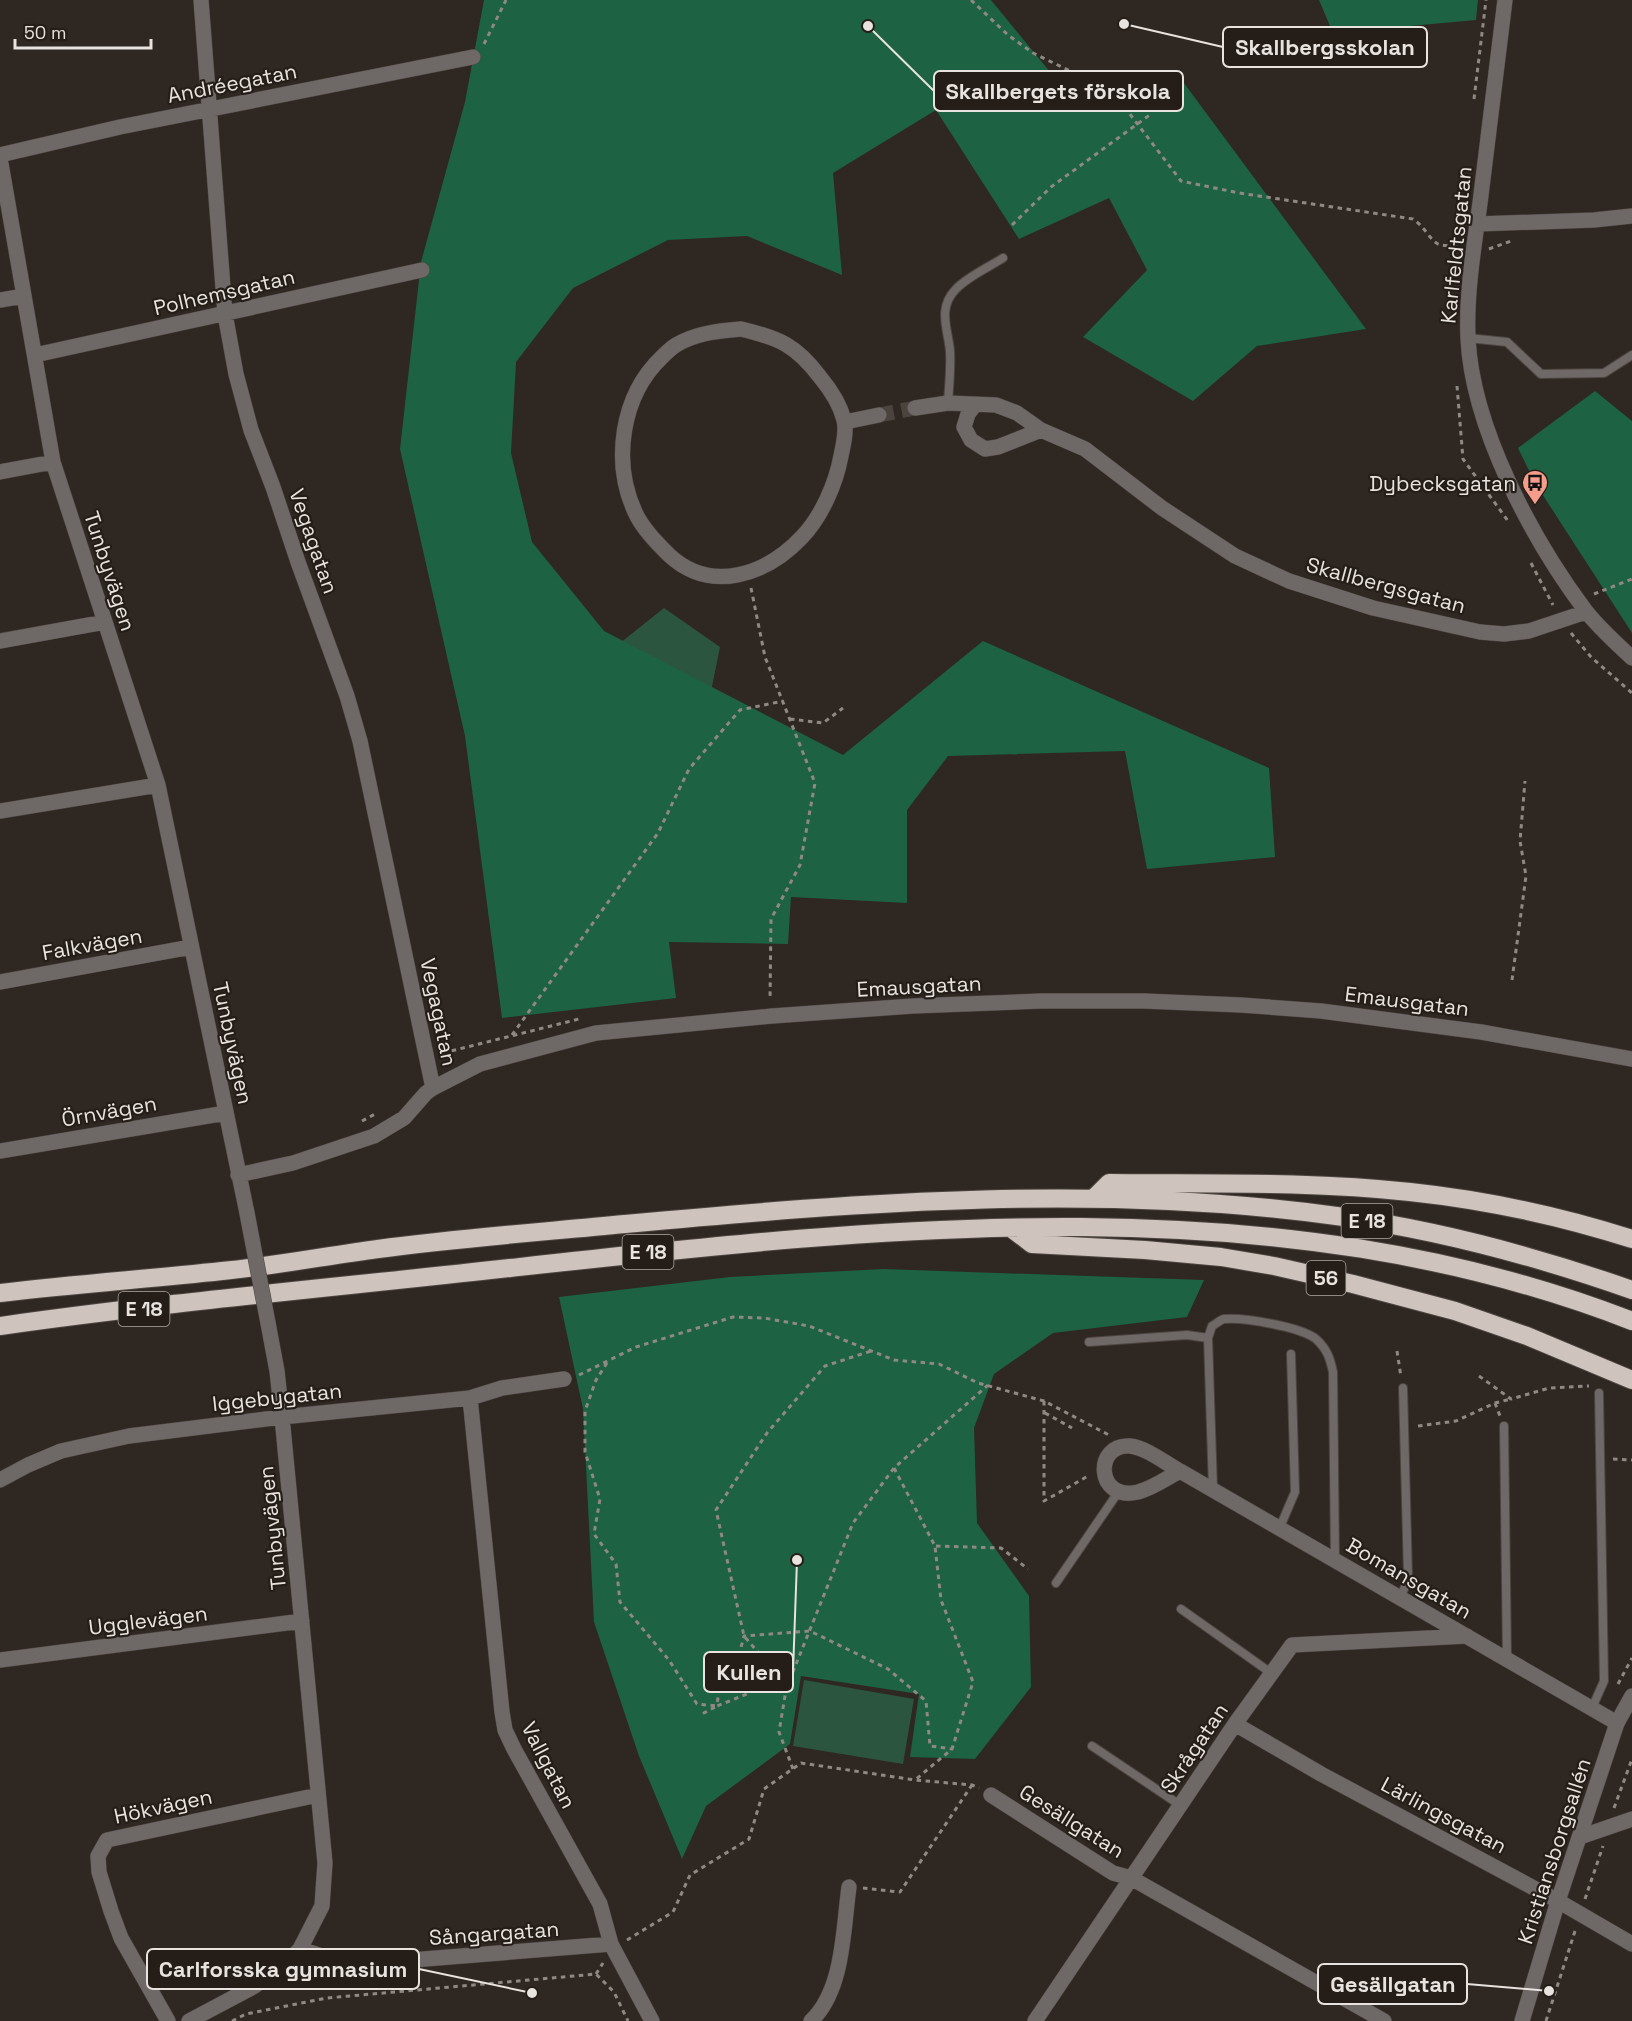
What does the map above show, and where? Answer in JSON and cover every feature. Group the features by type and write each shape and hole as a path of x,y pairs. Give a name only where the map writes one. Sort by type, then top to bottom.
{"highway":[{"path":"1093,1198 1109,1183 1255,1184 1383,1190 1457,1198 1521,1210 1632,1239"},
{"name":"E 18","path":"0,1293 226,1271 381,1249 766,1211 934,1201 1093,1198 1283,1209 1358,1219 1492,1246 1583,1272 1632,1290"},
{"name":"E 18","path":"0,1326 644,1252 817,1237 1011,1228 1209,1232 1334,1244 1402,1256 1501,1278 1562,1296 1632,1321"},
{"name":"56","path":"1011,1228 1032,1244 1221,1257 1274,1266 1353,1284 1455,1311 1527,1336 1632,1380"}],"street":[{"name":"Vegagatan","path":"201,0 225,314 236,374 251,430 347,696 360,741 433,1088"},
{"name":"Karlfeldtsgatan","path":"1505,0 1470,278 1468,338 1474,381 1482,413 1519,506 1586,612"},
{"name":"Andréegatan","path":"0,157 120,127 473,57"},
{"name":"Tunbyvägen","path":"0,157 53,462 158,785 247,1213 277,1371 326,1863 322,1906 300,1949"},
{"path":"1477,224 1594,220 1632,216"},
{"name":"Polhemsgatan","path":"35,355 422,270"},
{"path":"0,300 24,296"},
{"path":"741,329 764,334 784,342 808,361 836,400 845,422 837,477 817,515 802,537 763,566 748,573 733,577 712,576 692,570 675,560 656,542 636,514 628,493 623,466 623,440 631,401 651,367 674,346 696,336 741,329"},
{"name":"Skallbergsgatan","path":"915,408 948,403 996,405 1017,413 1041,430 1084,449 1162,508 1235,556 1289,581 1373,608 1480,632 1504,634 1529,631 1586,612"},
{"path":"974,405 964,427 971,440 985,449 998,447 1041,430"},
{"path":"845,422 879,415"},
{"path":"0,472 53,462"},
{"path":"1586,612 1632,658"},
{"path":"0,641 105,622"},
{"path":"0,811 158,785"},
{"name":"Falkvägen","path":"0,982 191,947"},
{"name":"Emausgatan","path":"238,1175 293,1163 374,1137 404,1118 433,1088 480,1064 596,1033 772,1016 913,1006 1041,1001 1144,1001 1241,1005 1321,1011 1481,1032 1632,1059"},
{"name":"Örnvägen","path":"0,1151 226,1113"},
{"name":"Iggebygatan","path":"0,1480 62,1451 129,1436 282,1417 470,1398 502,1388 564,1379"},
{"name":"Vallgatan","path":"470,1398 495,1661 505,1730 600,1904 611,1944 652,2021"},
{"path":"1129,1446 1111,1454 1103,1468 1109,1485 1122,1493 1138,1492 1180,1471"},
{"name":"Bomansgatan","path":"1129,1446 1140,1449 1280,1527 1617,1723"},
{"name":"Ugglevägen","path":"0,1660 302,1621"},
{"name":"Skrågatan","path":"1035,2021 1235,1724 1292,1645 1467,1636"},
{"name":"Kristiansborgsallén","path":"1522,2021 1558,1901 1617,1723 1632,1696"},
{"name":"Lärlingsgatan","path":"1235,1724 1321,1774 1558,1901 1632,1944"},
{"name":"Hökvägen","path":"168,2021 121,1938 111,1911 99,1872 98,1856 107,1840 318,1795"},
{"name":"Gesällgatan","path":"991,1795 1113,1873 1131,1878 1384,2021"},
{"path":"1580,1837 1632,1820"},
{"path":"811,2021 822,2011 835,1983 849,1887"},
{"name":"Sångargatan","path":"300,1949 350,1965 611,1944"},
{"path":"189,2021 253,1987 283,1966 300,1949"}],"lane":[{"path":"948,403 950,351 944,323 946,306 956,289 1003,258"},
{"path":"1468,338 1507,342 1541,374 1604,373 1632,355"},
{"path":"1213,1489 1208,1338 1212,1326 1223,1319 1249,1321 1297,1329 1314,1338 1328,1353 1333,1372 1335,1560"},
{"path":"1089,1342 1187,1335 1208,1338"},
{"path":"1280,1527 1295,1492 1291,1354"},
{"path":"1400,1597 1408,1576 1403,1388"},
{"path":"1592,1708 1604,1681 1599,1393"},
{"path":"1504,1426 1507,1659"},
{"path":"1056,1583 1119,1491"},
{"path":"1181,1609 1271,1673"},
{"path":"1092,1746 1180,1805"}],"path":[{"path":"473,57 485,42 506,0"},
{"path":"971,0 1008,35 1034,53 1105,88 1126,109 1181,181 1239,193 1413,219 1422,225 1431,238 1438,243 1457,247"},
{"path":"1012,225 1051,187 1150,114"},
{"path":"1462,446 1463,459 1512,527"},
{"path":"1529,557 1546,595"},
{"path":"748,573 765,657 815,783 800,865 771,919 770,1004"},
{"path":"1586,612 1592,594 1632,579"},
{"path":"1571,633 1591,657 1632,693"},
{"path":"512,1035 658,833 689,769 740,710 783,701"},
{"path":"790,719 823,723 843,708"},
{"path":"1512,980 1526,876 1520,841 1525,781"},
{"path":"354,1125 381,1111"},
{"path":"564,1379 580,1375 636,1347 733,1317 765,1318 809,1326 894,1360 939,1364 988,1385 1044,1401 1129,1446"},
{"path":"717,1706 720,1679 737,1663 744,1636 716,1510 767,1433 825,1366 872,1351"},
{"path":"1397,1351 1403,1388"},
{"path":"608,1362 596,1380 585,1411 585,1452 600,1499 594,1534 616,1564 620,1602 669,1660 697,1704 717,1706"},
{"path":"1479,1376 1511,1399"},
{"path":"793,1769 780,1732 786,1689 853,1523 894,1468 988,1385"},
{"path":"1404,1428 1456,1421 1495,1403 1549,1388 1593,1386 1599,1393"},
{"path":"1044,1401 1044,1501 1103,1468"},
{"path":"1044,1413 1072,1428"},
{"path":"1600,1458 1632,1460"},
{"path":"894,1468 935,1545 941,1600 973,1683 952,1749 915,1780"},
{"path":"935,1545 1001,1548 1028,1569"},
{"path":"744,1636 810,1631 888,1669 926,1701 930,1746 952,1749"},
{"path":"744,1636 775,1672 786,1689"},
{"path":"1614,1692 1632,1658"},
{"path":"702,1714 747,1694 775,1672"},
{"path":"1614,1806 1632,1759"},
{"path":"629,1938 673,1912 690,1875 749,1839 765,1789 801,1763 915,1780 972,1785 991,1795"},
{"path":"849,1887 900,1892 972,1785"},
{"path":"1585,1901 1602,1847"},
{"path":"1546,2021 1576,1928"},
{"path":"232,2021 246,2014 327,1998 596,1974 614,1992 628,2021"}],"green space":[{"path":"484,0 991,0 1055,78 1181,79 1366,329 1257,346 1193,401 1083,337 1147,270 1109,198 1019,239 936,110 833,173 842,275 747,236 668,240 573,288 516,362 511,453 532,542 604,631 843,755 983,641 1269,768 1275,857 1147,869 1125,751 948,756 907,810 907,903 791,897 788,944 669,942 676,998 502,1018 465,736 400,449 421,262 465,102"},
{"path":"1319,0 1478,0 1476,20 1333,33"},
{"path":"1595,391 1632,421 1632,633 1535,483 1518,448"},
{"path":"664,608 720,647 707,711 615,647"},
{"path":"883,1269 1204,1280 1187,1317 1053,1333 994,1374 974,1428 977,1523 1029,1596 1031,1687 975,1759 910,1757 919,1694 801,1676 790,1744 706,1806 682,1859 639,1756 594,1622 583,1409 559,1297 730,1277"},
{"path":"804,1680 914,1699 903,1764 793,1746"}],"tunnel":[{"path":"879,415 915,408"}],"place":[{"name":"Skallbergsskolan","path":"1124,24"},
{"name":"Skallbergets förskola","path":"868,26"},
{"name":"Dybecksgatan","path":"1535,506"},
{"name":"Kullen","path":"797,1560"},
{"name":"Gesällgatan","path":"1549,1991"},
{"name":"Carlforsska gymnasium","path":"532,1993"}]}
